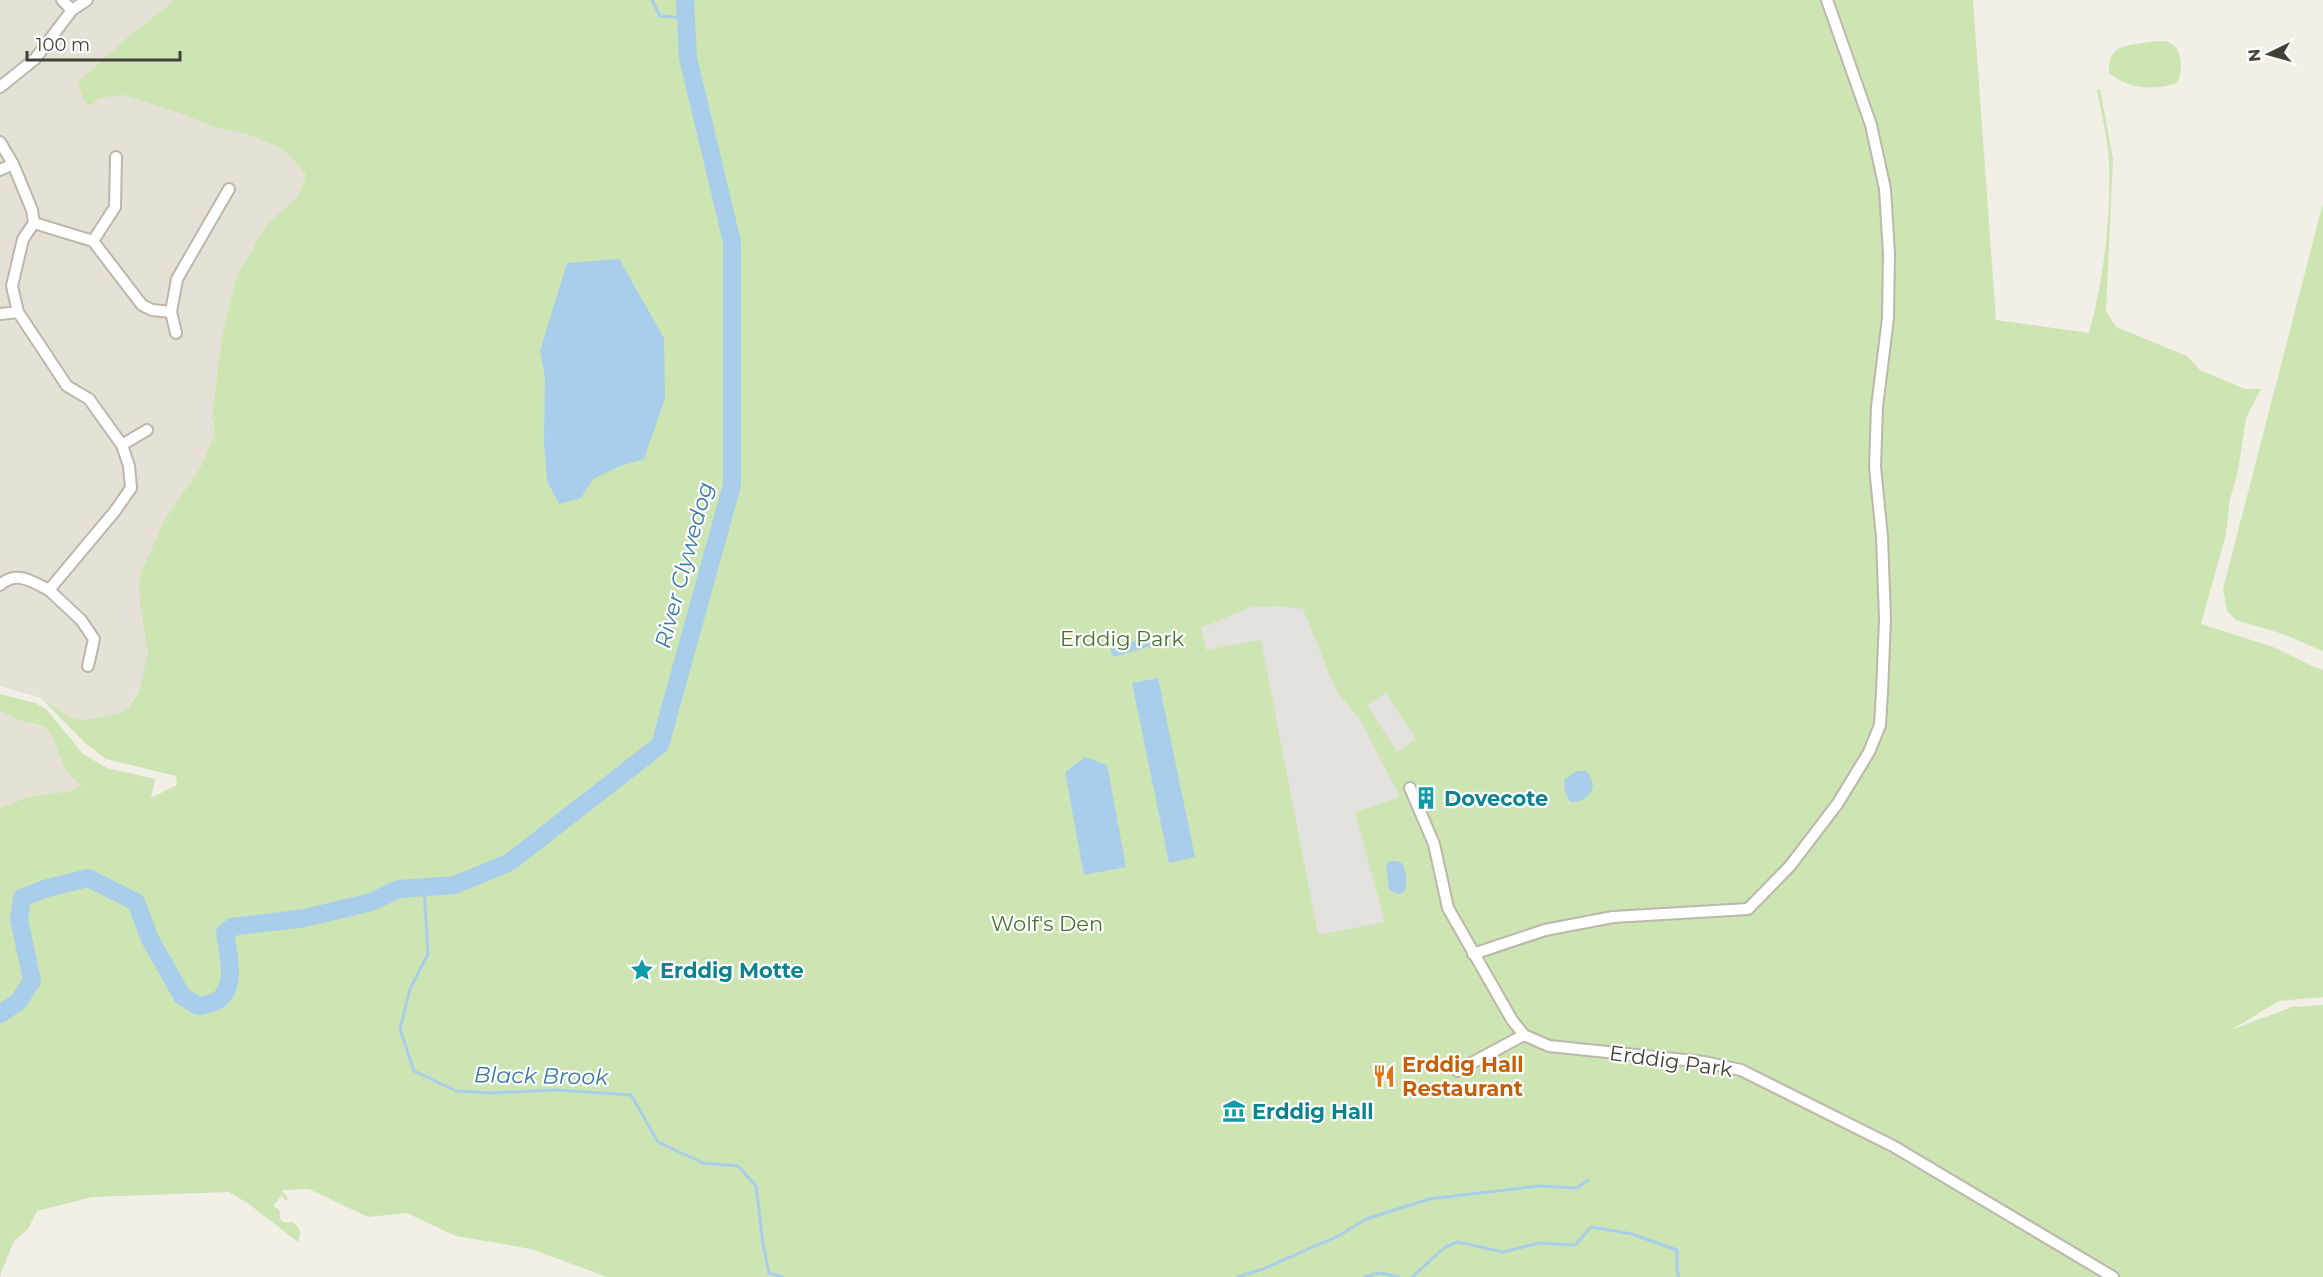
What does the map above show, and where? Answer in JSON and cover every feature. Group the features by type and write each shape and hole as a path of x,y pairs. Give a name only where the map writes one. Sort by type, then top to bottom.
{"street":[{"path":"62,0 72,10"},
{"path":"0,87 34,59 72,10 87,0"},
{"path":"1473,954 1545,930 1613,917 1748,909 1790,866 1838,803 1869,752 1880,725 1885,619 1882,537 1875,467 1877,407 1888,318 1889,254 1885,189 1871,125 1827,0"},
{"path":"0,142 13,164 32,210 34,223 23,239 13,278 12,286 18,312 67,386 89,399 122,445 129,466 130,488 115,511 50,590"},
{"path":"93,241 115,207 116,157"},
{"path":"0,170 13,164"},
{"path":"176,333 171,312 177,279 230,189"},
{"path":"34,223 93,241 142,305 152,310 171,312"},
{"path":"0,314 18,312"},
{"path":"122,445 147,430"},
{"path":"0,585 5,580 22,577 50,590 81,620 94,639 88,666"},
{"path":"1410,788 1434,844 1448,909 1512,1020 1524,1035 1457,1071"},
{"name":"Erddig Park","path":"1524,1035 1549,1046 1682,1059 1741,1070 1893,1146 2113,1277"}],"shaded area":[{"path":"0,0 175,0 128,37 100,98 123,95 214,127 247,134 276,146 289,155 306,175 298,197 270,221 256,240 252,252 237,274 222,335 212,422 215,435 200,468 166,518 146,631 148,653 142,684 129,707 121,713 82,720 69,717 41,698 0,686"},
{"path":"1278,606 1303,609 1336,690 1361,721 1400,797 1355,812 1385,922 1318,935 1261,640 1206,650 1201,628 1251,607"},
{"path":"1386,693 1416,739 1397,752 1367,705"},
{"path":"0,711 45,727 51,735 66,771 82,786 70,791 28,797 0,808"}],"green space":[{"name":"Erddig Park","path":"175,0 1973,0 1996,320 2089,333 2102,270 2109,205 2108,153 2097,89 2100,89 2113,159 2106,311 2116,327 2187,356 2200,370 2245,389 2261,389 2246,418 2238,471 2230,499 2226,534 2201,624 2273,647 2323,670 2323,997 2279,1001 2231,1030 2292,1007 2323,1005 2323,1277 607,1277 531,1249 456,1236 407,1213 368,1217 309,1189 282,1190 288,1199 285,1201 282,1195 273,1206 279,1210 283,1222 293,1222 298,1227 300,1234 298,1242 249,1204 229,1192 92,1197 37,1211 28,1229 14,1241 0,1275 0,808 28,797 70,791 81,786 66,771 51,735 45,727 19,720 0,711 0,694 35,703 46,709 83,754 107,768 155,779 151,798 177,785 176,776 106,759 85,743 41,698 69,717 82,720 121,713 129,707 139,691 148,653 140,602 141,572 166,518 200,468 215,435 212,417 222,335 237,274 252,252 256,240 270,221 298,197 306,175 289,155 276,146 247,134 214,127 123,95 100,98 90,106 83,99 78,82 128,37"},
{"path":"2150,42 2168,42 2177,50 2181,67 2177,83 2150,88 2141,87 2124,82 2109,73 2112,56 2120,48"},
{"path":"2323,203 2323,651 2283,634 2236,620 2227,611 2223,589"}],"water":[{"path":"619,259 664,338 665,398 644,459 620,466 593,479 581,498 559,504 547,481 544,441 545,377 540,351 567,263"},
{"path":"1151,636 1154,645 1113,657 1110,648"},
{"path":"1158,678 1195,857 1169,863 1132,683"},
{"path":"1085,757 1107,765 1126,867 1084,875 1065,772"},
{"path":"1577,771 1586,771 1593,787 1583,800 1570,802 1565,792 1564,780"},
{"path":"1390,861 1403,864 1406,878 1404,892 1398,894 1389,890 1386,864"}],"waterway":[{"path":"652,0 660,16 686,18"},
{"name":"River Clywedog","path":"0,1014 18,1002 32,981 19,919 22,898 44,889 88,878 136,902 150,939 182,996 198,1006 208,1004 217,1001 228,988 230,970 225,933 232,927 305,918 371,902 399,889 455,885 510,862 660,745 732,485 732,242 688,58 685,0"},
{"name":"Black Brook","path":"424,887 428,954 410,989 400,1029 414,1071 456,1091 490,1093 556,1090 631,1095 658,1142 703,1163 738,1166 756,1186 769,1273 783,1277"},
{"path":"1238,1277 1263,1269 1338,1236 1366,1219 1429,1199 1538,1186 1577,1188 1588,1180"},
{"name":"Black Brook","path":"1412,1277 1445,1247 1458,1242 1503,1252 1539,1243 1575,1245 1591,1227 1632,1234 1677,1250 1679,1277"},
{"name":"Black Brook","path":"1365,1277 1379,1273 1399,1277"}],"place":[{"name":"Dovecote","path":"1426,798"},
{"name":"Erddig Motte","path":"642,970"},
{"name":"Erddig Hall Restaurant","path":"1384,1076"},
{"name":"Erddig Hall","path":"1234,1111"}],"park label":[{"name":"Wolf's Den","path":"1047,923"}]}
